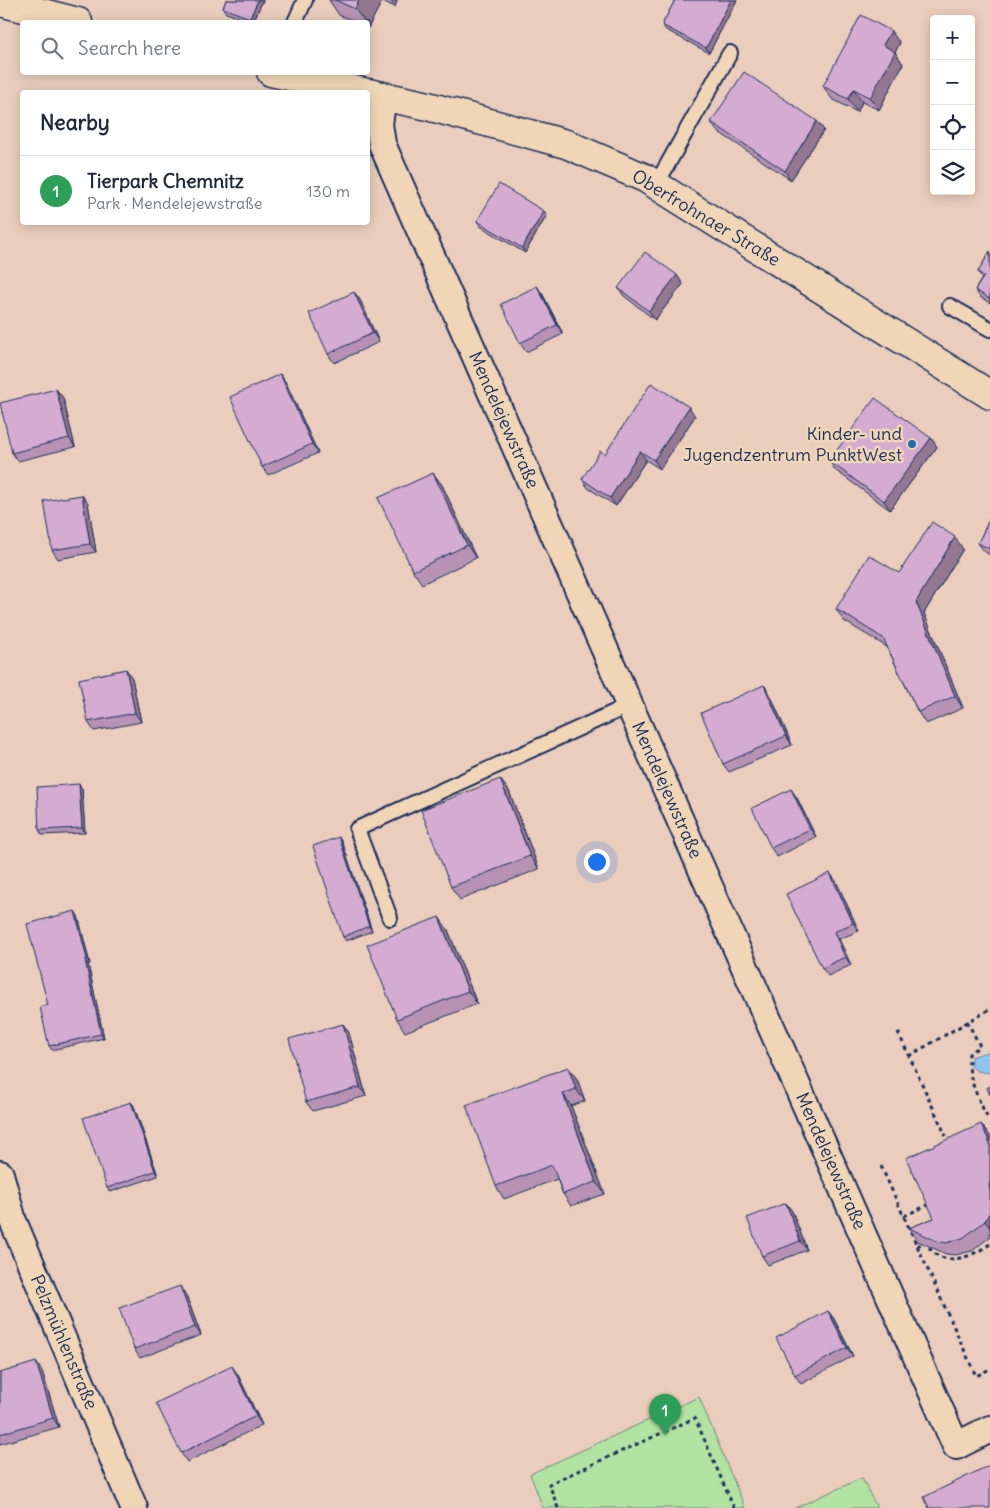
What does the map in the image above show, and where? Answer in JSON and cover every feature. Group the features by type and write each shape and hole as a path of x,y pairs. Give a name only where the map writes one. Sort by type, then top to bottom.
{"main road":[{"path":"0,2 70,20"},
{"name":"Oberfrohnaer Straße","path":"282,75 352,90"},
{"name":"Oberfrohnaer Straße","path":"371,94 433,107 566,144 644,178 990,395"}],"street":[{"name":"Mendelejewstraße","path":"371,94 382,144 956,1446 990,1429"},
{"name":"Pelzmühlenstraße","path":"0,1174 12,1221 134,1508"}],"lane":[{"path":"296,20 305,0"},
{"path":"656,185 730,53"},
{"path":"950,306 990,329"},
{"path":"390,918 358,829 630,705"}],"path":[{"path":"909,1056 990,1009"},
{"path":"967,1021 980,1046 969,1054 968,1067 972,1082 987,1116"},
{"path":"898,1032 946,1136"},
{"path":"881,1166 976,1376 990,1369"},
{"path":"904,1216 930,1204"},
{"path":"917,1246 926,1242 936,1254 944,1258 956,1260 974,1255 990,1244"},
{"path":"558,1508 549,1484 695,1418 734,1508"}],"green space":[{"path":"699,1397 745,1508 543,1508 530,1474"},
{"path":"862,1478 877,1508 795,1508"}],"water":[{"path":"990,1051 990,1073 977,1071 971,1066 971,1057"}],"building":[{"path":"226,0 258,0 250,18 223,8"},
{"path":"335,0 359,0 355,9"},
{"path":"675,0 731,0 706,48 662,25"},
{"path":"861,15 891,31 883,45 895,52 870,98 854,89 848,99 823,86"},
{"path":"744,72 817,121 785,171 711,122"},
{"path":"499,184 544,211 522,248 477,221"},
{"path":"990,251 990,299 975,290 984,276 978,272"},
{"path":"645,252 677,275 649,311 618,288"},
{"path":"537,286 557,325 520,343 501,304"},
{"path":"354,292 373,333 328,354 309,313"},
{"path":"280,374 312,444 262,467 230,397"},
{"path":"651,383 689,407 654,460 640,451 610,498 582,479 600,451 605,454"},
{"path":"56,389 69,438 12,453 0,403"},
{"path":"875,398 931,438 884,501 829,461"},
{"path":"433,473 467,545 413,571 378,498"},
{"path":"82,495 90,544 52,550 44,501"},
{"path":"990,518 990,549 978,543"},
{"path":"932,522 955,537 916,602 955,696 918,712 883,638 836,609 869,555 899,573"},
{"path":"126,669 135,713 88,722 79,679"},
{"path":"764,685 786,736 723,764 701,713"},
{"path":"500,779 530,856 451,887 421,810"},
{"path":"79,784 82,828 39,830 37,787"},
{"path":"791,789 810,829 771,848 752,808"},
{"path":"339,837 369,926 343,937 313,846"},
{"path":"830,873 853,923 834,932 845,957 822,968 786,894"},
{"path":"75,911 87,959 85,960 101,1034 49,1046 40,1007 48,1005 27,924"},
{"path":"439,917 468,991 397,1019 367,945"},
{"path":"343,1024 360,1087 306,1102 289,1039"},
{"path":"568,1067 576,1089 563,1094 596,1182 563,1194 552,1165 496,1186 466,1105"},
{"path":"131,1102 155,1171 107,1188 83,1118"},
{"path":"981,1124 990,1143 990,1212 985,1221 963,1238 946,1243 937,1241 909,1228 934,1218 906,1158"},
{"path":"786,1203 800,1241 762,1256 747,1218"},
{"path":"180,1286 195,1327 134,1349 119,1308"},
{"path":"828,1311 847,1348 795,1375 776,1338"},
{"path":"36,1362 53,1418 0,1434 0,1373"},
{"path":"232,1366 256,1416 181,1453 156,1403"},
{"path":"990,1465 990,1508 929,1508 924,1497"}],"place":[{"name":"Kinder- und Jugendzentrum PunktWest","path":"912,444"},
{"name":"Tierpark Chemnitz","path":"665,1435"}]}
